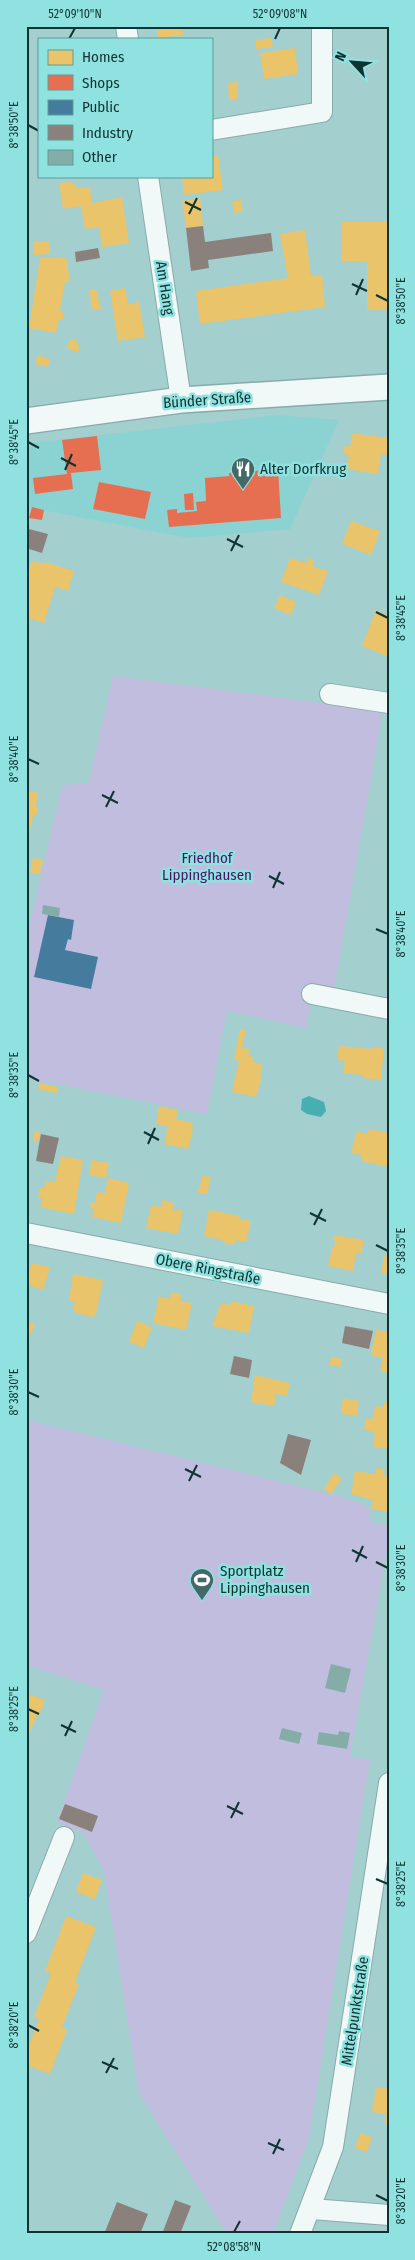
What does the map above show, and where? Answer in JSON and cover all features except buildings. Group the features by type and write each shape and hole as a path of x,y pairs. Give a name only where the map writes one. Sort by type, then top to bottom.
{"main road":[{"name":"Bünder Straße","path":"26,421 181,400 389,387"}],"street":[{"path":"212,130 322,112 322,26"},
{"name":"Am Hang","path":"148,178 181,400"},
{"path":"330,694 389,703"},
{"path":"312,994 389,1009"},
{"name":"Obere Ringstraße","path":"26,1233 389,1304"},
{"name":"Mittelpunktstraße","path":"300,2234 333,2147 389,1783"},
{"path":"26,1933 64,1837"},
{"path":"311,2209 389,2215"}],"shaded area":[{"path":"277,415 339,420 290,529 189,538 26,507 26,463 31,443"},
{"path":"309,1096 324,1102 326,1111 321,1117 307,1114 301,1110 302,1099"}],"green space":[{"name":"Friedhof Lippinghausen","path":"113,676 383,711 334,990 314,986 306,1028 227,1011 207,1114 26,1078 26,942 62,785 89,783"},
{"path":"26,1420 343,1497 369,1507 369,1522 389,1526 389,1537 350,1758 370,1759 309,2138 273,2234 227,2234 139,2093 104,1872 84,1833 57,1822 104,1690 26,1665"}],"place":[{"name":"Alter Dorfkrug","path":"243,490"},
{"name":"Sportplatz Lippinghausen","path":"202,1601"}]}
